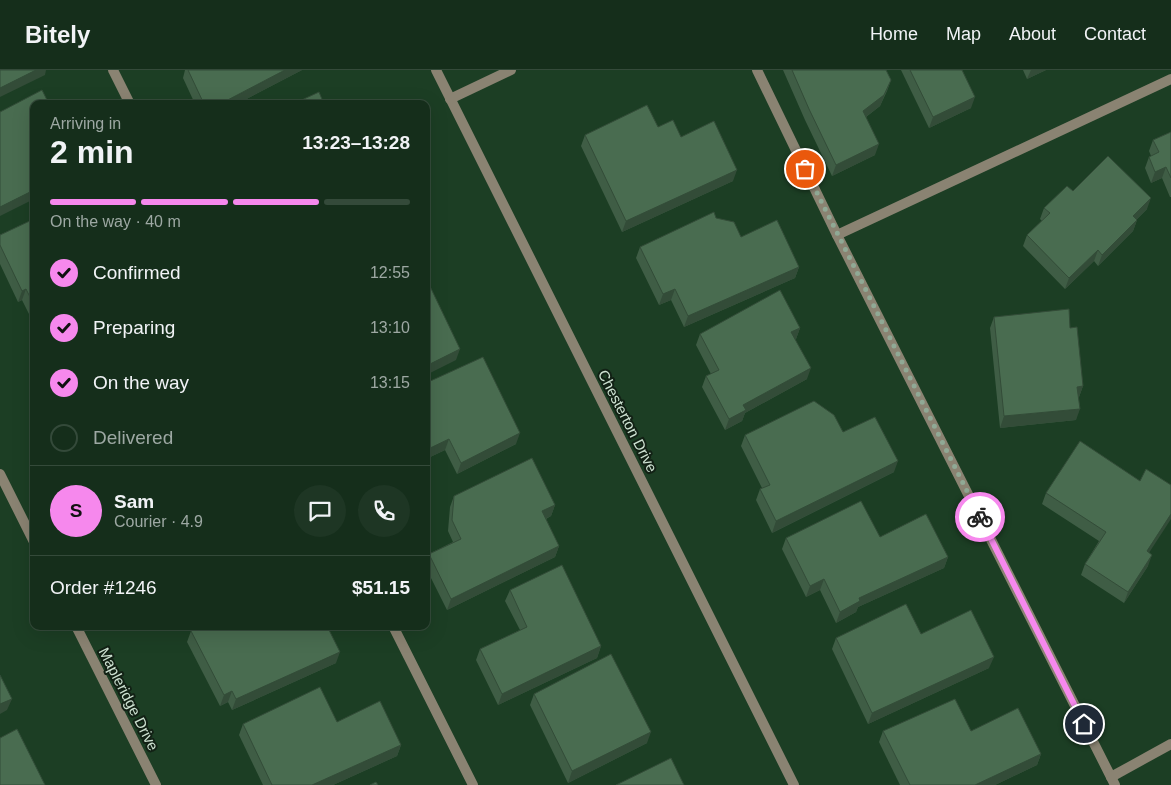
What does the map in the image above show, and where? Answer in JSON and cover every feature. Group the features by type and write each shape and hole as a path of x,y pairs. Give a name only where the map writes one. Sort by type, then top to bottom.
{"street":[{"path":"113,70 128,100"},
{"name":"Chesterton Drive","path":"436,70 794,785"},
{"path":"450,99 511,70"},
{"path":"757,70 1113,781 1171,744"},
{"path":"838,234 1171,79"},
{"path":"0,474 30,534"},
{"name":"Mapleridge Drive","path":"78,630 156,785"},
{"path":"395,630 473,785"}],"building":[{"path":"0,70 36,70 0,88"},
{"path":"188,70 285,70 228,100 202,100"},
{"path":"792,70 886,70 891,80 884,95 863,111 879,144 836,165"},
{"path":"910,70 962,70 975,97 933,117"},
{"path":"42,90 47,100 30,100 30,192 0,207 0,112"},
{"path":"319,92 322,100 302,100"},
{"path":"647,105 658,127 673,120 681,137 714,121 737,170 626,221 585,135"},
{"path":"1171,132 1171,178 1166,167 1155,172 1149,157 1159,152 1153,140"},
{"path":"1108,156 1151,198 1133,216 1137,220 1102,255 1098,250 1069,278 1027,235 1050,213 1044,208 1067,186 1073,191"},
{"path":"714,212 716,218 734,222 741,237 777,220 799,267 688,316 675,289 663,294 640,247"},
{"path":"30,221 30,297 26,289 22,291 0,245 0,235"},
{"path":"430,286 460,349 430,364"},
{"path":"780,290 800,328 791,332 811,368 743,405 746,410 729,419 706,376 719,370 700,334"},
{"path":"1069,309 1070,328 1077,327 1083,386 1077,387 1080,409 1004,416 994,317"},
{"path":"483,357 520,433 461,463 449,439 430,448 430,381"},
{"path":"814,401 834,415 843,432 875,417 898,461 776,521 760,489 770,485 745,435"},
{"path":"1080,441 1140,481 1146,469 1171,485 1171,514 1147,551 1152,555 1128,592 1085,564 1106,532 1046,493"},
{"path":"532,458 555,505 542,511 559,546 451,599 430,554 461,539 452,520 454,496"},
{"path":"861,501 880,537 926,514 948,557 859,598 860,601 840,612 824,579 810,586 786,538"},
{"path":"562,565 601,646 502,694 480,649 527,627 510,590"},
{"path":"906,604 921,634 971,610 994,657 872,713 836,638"},
{"path":"329,630 340,652 236,699 232,691 224,695 191,631"},
{"path":"611,654 651,732 572,771 534,694"},
{"path":"0,675 12,699 0,704"},
{"path":"320,687 337,722 380,701 401,745 312,785 272,785 243,724"},
{"path":"955,699 971,731 1018,708 1041,754 975,785 910,785 883,731"},
{"path":"17,729 45,785 0,785 0,738"},
{"path":"671,758 684,785 616,785"}],"way so far":[{"path":"805,169 980,517"}],"route":[{"path":"980,517 1084,724"}]}
